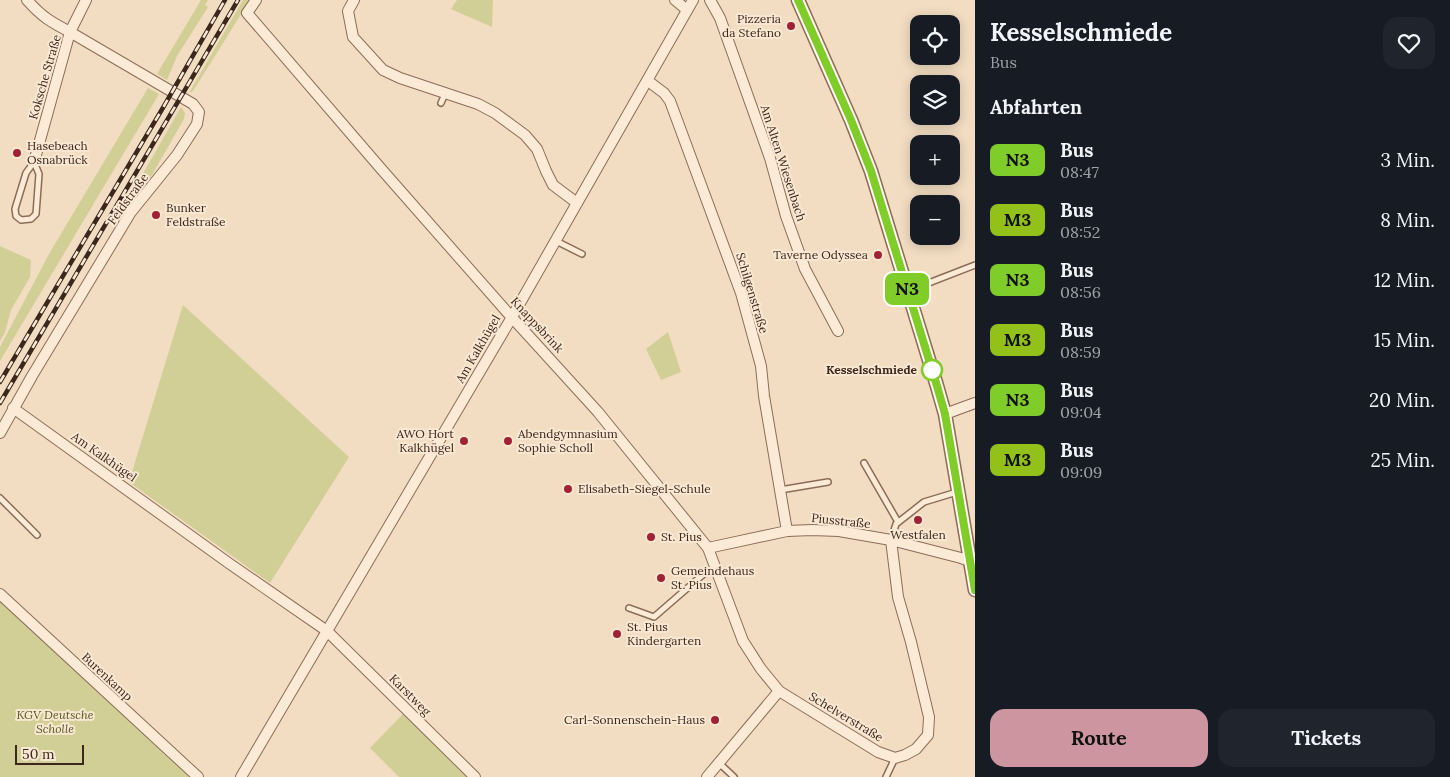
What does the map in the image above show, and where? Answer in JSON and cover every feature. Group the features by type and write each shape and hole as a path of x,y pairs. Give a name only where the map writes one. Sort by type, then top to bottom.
{"street":[{"name":"Feldstraße","path":"0,433 13,408 131,212 176,156 197,124 198,112 193,104 45,18 28,0"},
{"name":"Koksche Straße","path":"34,162 70,32 86,0"},
{"name":"Knappsbrink","path":"256,0 247,13 383,171 598,412 708,548 743,641 779,691"},
{"path":"354,0 348,11 353,37 383,70 444,98 478,104 495,113 525,135 537,149 553,185 578,203"},
{"path":"675,0 687,10"},
{"name":"Am Kalkhügel","path":"240,777 512,317 693,0"},
{"name":"Am Alten Wiesenbach","path":"710,0 720,18 770,158 786,216 805,268 838,331"},
{"path":"798,0 851,120 871,171 945,414 972,563 975,590"},
{"name":"Schilgenstraße","path":"648,81 664,92 670,101 741,293 760,366 787,531"},
{"path":"945,414 975,403"},
{"name":"Am Kalkhügel","path":"13,408 327,631"},
{"name":"Piusstraße","path":"708,548 787,531 839,531 891,540 961,558 972,563"},
{"path":"891,540 898,597 929,717 928,735 916,749 895,758"},
{"name":"Burenkamp","path":"0,594 198,777"},
{"name":"Karstweg","path":"327,631 475,777"},
{"path":"707,777 779,691"},
{"name":"Schelverstraße","path":"779,691 878,752 895,758"}],"lane":[{"name":"Koksche Straße","path":"34,162 39,174 36,214 31,219 21,220 16,216 15,209 26,173 34,162"},
{"path":"555,241 582,254"},
{"path":"908,291 975,265"},
{"path":"864,463 898,522"},
{"path":"780,490 828,482"},
{"path":"891,540 896,524 924,502 958,492"},
{"path":"0,498 37,535"},
{"path":"629,608 654,617 706,572 716,569"},
{"path":"886,777 895,758"},
{"path":"719,763 734,777"}],"green space":[{"path":"201,0 208,0 205,5 208,7 177,56 167,80 157,74"},
{"path":"243,0 250,0 193,91 189,93"},
{"path":"457,0 493,0 492,27 451,9"},
{"path":"148,88 159,94 0,361 0,347 49,254"},
{"path":"181,107 185,113 184,119 152,175 117,219"},
{"path":"0,246 31,260 30,277 11,310 5,332 0,341"},
{"path":"183,305 349,457 270,583 129,482"},
{"path":"668,332 681,372 661,380 646,349"},
{"name":"KGV Deutsche Scholle","path":"0,601 4,605 198,777 0,777"},
{"path":"404,713 468,777 399,777 370,748"}],"railway":[{"path":"0,382 225,0"},
{"path":"0,403 238,0"}],"bus line":[{"name":"N3","path":"798,0 851,120 871,171 937,386 945,414 975,590"}],"place":[{"name":"Pizzeria da Stefano","path":"791,26"},
{"name":"Hasebeach Osnabrück","path":"17,153"},
{"name":"Bunker Feldstraße","path":"156,215"},
{"name":"Taverne Odyssea","path":"878,255"},
{"name":"Kesselschmiede","path":"932,370"},
{"name":"AWO Hort Kalkhügel","path":"464,441"},
{"name":"Abendgymnasium Sophie Scholl","path":"508,441"},
{"name":"Elisabeth-Siegel-Schule","path":"568,489"},
{"name":"Westfalen","path":"918,520"},
{"name":"St. Pius","path":"651,537"},
{"name":"Gemeindehaus St. Pius","path":"661,578"},
{"name":"St. Pius Kindergarten","path":"617,634"},
{"name":"Carl-Sonnenschein-Haus","path":"715,720"}]}
